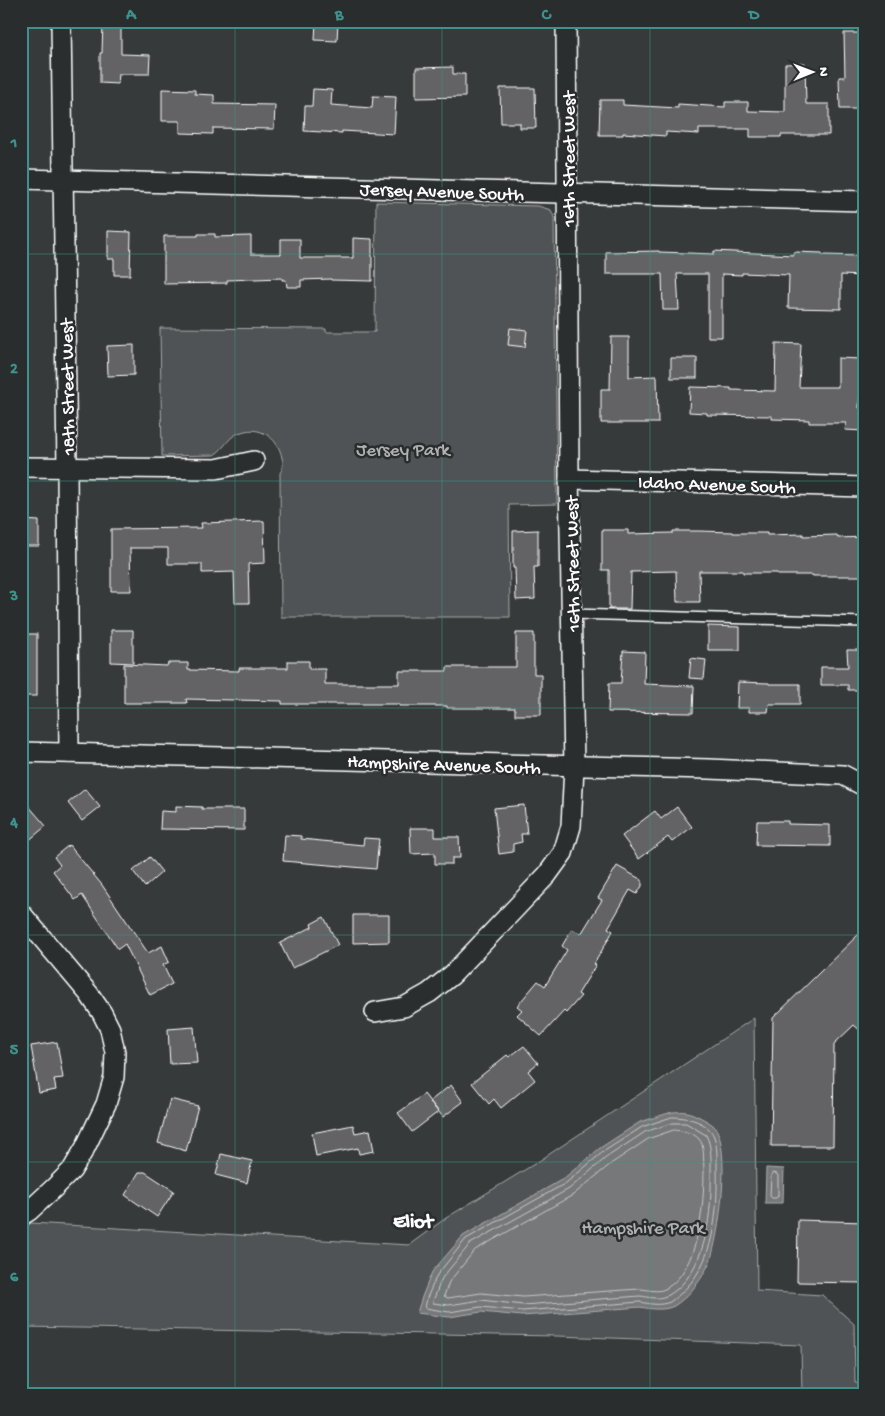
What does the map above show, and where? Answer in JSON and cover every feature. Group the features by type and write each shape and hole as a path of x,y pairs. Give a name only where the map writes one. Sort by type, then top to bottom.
{"street":[{"name":"18th Street West","path":"61,21 69,753"},
{"name":"16th Street West","path":"375,1012 404,1007 452,975 547,875 563,852 571,826 574,766 566,21"},
{"name":"Jersey Avenue South","path":"21,179 864,201"},
{"path":"21,466 216,468 254,461"},
{"name":"Idaho Avenue South","path":"570,479 864,487"},
{"name":"Hampshire Avenue South","path":"21,752 709,769 843,775 864,786"},
{"path":"21,913 90,994 110,1029 115,1052 114,1078 106,1104 72,1170 55,1188 24,1212"}],"lane":[{"path":"572,614 864,622"}],"green space":[{"name":"Jersey Park","path":"376,202 538,206 551,210 554,217 557,504 509,505 510,617 281,617 280,473 283,460 274,440 258,431 245,431 234,435 214,455 162,456 160,328 326,329 326,332 375,332"},
{"name":"Hampshire Park","path":"754,1018 757,1291 822,1295 854,1324 855,1383 864,1384 864,1395 802,1395 801,1345 557,1336 21,1327 21,1233 31,1223 409,1245 446,1218 536,1163"}],"water":[{"path":"672,1112 690,1113 714,1126 719,1137 722,1152 723,1171 720,1213 710,1261 700,1280 680,1302 670,1308 662,1309 640,1307 522,1316 481,1312 449,1317 417,1313 432,1272 463,1236 563,1179 600,1148 640,1122"},
{"path":"766,1168 784,1169 783,1203 765,1203"}],"building":[{"path":"103,21 121,21 121,54 150,55 149,74 119,74 118,84 100,83"},
{"path":"316,21 338,21 337,41 315,40"},
{"path":"844,33 864,33 864,109 840,109 839,77 845,77"},
{"path":"805,63 806,104 829,104 829,135 750,137 750,129 699,129 699,134 666,132 666,136 623,133 623,135 599,135 600,100 623,100 623,105 678,108 678,104 725,107 725,102 748,102 748,111 785,112 785,64"},
{"path":"453,67 453,74 465,74 465,97 416,98 416,68"},
{"path":"500,88 535,88 536,128 520,128 520,123 501,123"},
{"path":"162,89 195,90 195,94 214,95 214,104 275,105 274,129 213,128 213,134 180,133 180,121 162,121"},
{"path":"313,89 332,90 331,105 372,108 373,96 396,97 394,134 304,131 305,106 312,106"},
{"path":"108,231 131,232 130,275 114,275 114,259 108,259"},
{"path":"198,234 215,234 215,237 251,236 251,254 281,254 281,239 300,239 300,258 353,258 353,238 372,239 372,281 301,280 301,287 287,287 286,280 282,280 282,278 227,280 227,283 164,284 164,236 198,236"},
{"path":"659,251 714,254 714,251 794,255 794,252 861,256 861,276 841,275 841,309 788,308 789,275 722,274 722,337 708,337 708,274 677,274 679,310 663,310 662,274 606,274 606,252"},
{"path":"510,328 527,330 525,347 508,345"},
{"path":"611,337 629,337 629,377 657,376 658,423 601,423 601,389 610,389"},
{"path":"776,343 801,344 799,387 838,387 838,358 861,359 859,408 864,408 864,431 845,430 846,423 809,423 809,420 772,419 772,416 707,415 707,413 689,412 690,387 775,391"},
{"path":"134,345 134,375 108,376 107,346"},
{"path":"671,358 697,358 697,378 671,378"},
{"path":"21,520 39,521 39,546 21,546"},
{"path":"264,521 265,563 248,564 249,603 235,603 234,572 202,573 202,564 168,564 168,548 130,548 131,591 111,591 111,529 202,528 201,523"},
{"path":"538,530 538,567 534,567 535,599 516,600 515,568 513,568 513,531"},
{"path":"602,530 628,530 628,534 699,531 767,533 767,535 837,535 838,538 864,537 864,576 777,575 777,573 743,573 743,571 699,571 700,602 677,602 676,571 631,572 630,609 609,609 609,570 602,570"},
{"path":"708,626 740,627 740,650 708,650"},
{"path":"111,630 133,630 133,663 111,662"},
{"path":"516,633 534,633 534,674 541,674 541,715 515,715 515,708 447,708 447,706 399,706 399,704 282,704 282,701 186,699 187,703 124,703 124,664 167,666 168,663 188,663 188,670 239,671 239,668 288,668 288,661 309,661 309,669 325,669 325,684 399,684 399,671 447,671 447,667 516,667"},
{"path":"21,634 37,634 37,696 21,696"},
{"path":"847,650 862,650 864,690 848,690 848,685 821,685 821,667 848,667"},
{"path":"623,651 645,652 644,684 694,686 693,713 608,712 609,683 621,683"},
{"path":"691,658 706,660 704,679 689,678"},
{"path":"738,682 800,684 800,704 769,704 768,712 749,712 749,708 737,708"},
{"path":"85,789 100,807 82,821 68,803"},
{"path":"21,797 46,826 21,847"},
{"path":"524,805 527,834 521,834 522,842 513,844 513,852 499,854 494,808"},
{"path":"176,806 202,807 202,809 244,809 244,830 160,829 161,811 176,812"},
{"path":"677,807 692,827 672,842 668,837 639,859 622,836 655,811 661,819"},
{"path":"757,821 788,821 788,824 830,825 830,846 756,845"},
{"path":"410,828 435,828 435,837 459,837 460,858 452,858 452,864 435,864 435,853 411,854"},
{"path":"285,835 301,836 301,839 363,845 364,838 379,839 376,869 283,861"},
{"path":"69,845 102,885 148,953 162,946 169,962 163,965 172,984 150,995 125,944 118,949 82,895 75,900 53,871 60,865 54,857"},
{"path":"150,857 162,872 145,887 133,871"},
{"path":"617,866 642,880 642,886 637,894 630,890 608,928 613,931 594,964 596,965 578,994 581,996 541,1036 517,1015 522,1010 517,1006 538,981 545,986 567,950 562,946 572,929 581,934 602,900 598,898"},
{"path":"353,915 389,915 389,942 353,943"},
{"path":"324,917 338,945 292,968 280,943 312,927 311,924"},
{"path":"864,929 864,1034 854,1025 834,1044 833,1146 771,1146 773,1018"},
{"path":"194,1027 197,1063 170,1064 168,1029"},
{"path":"57,1042 63,1078 54,1079 56,1090 39,1093 31,1046"},
{"path":"524,1046 538,1063 528,1071 535,1080 501,1108 494,1099 489,1104 472,1083 507,1055 509,1057"},
{"path":"451,1085 463,1102 443,1117 430,1101"},
{"path":"424,1094 438,1112 412,1132 398,1113"},
{"path":"170,1099 198,1106 186,1151 158,1143"},
{"path":"353,1125 355,1133 370,1130 374,1151 359,1154 358,1148 316,1156 312,1133"},
{"path":"221,1154 252,1161 247,1183 216,1175"},
{"path":"139,1172 145,1172 174,1191 157,1217 125,1195"},
{"path":"798,1220 864,1222 864,1283 797,1282"}],"district":[{"name":"Eliot","path":"413,1220"}]}
